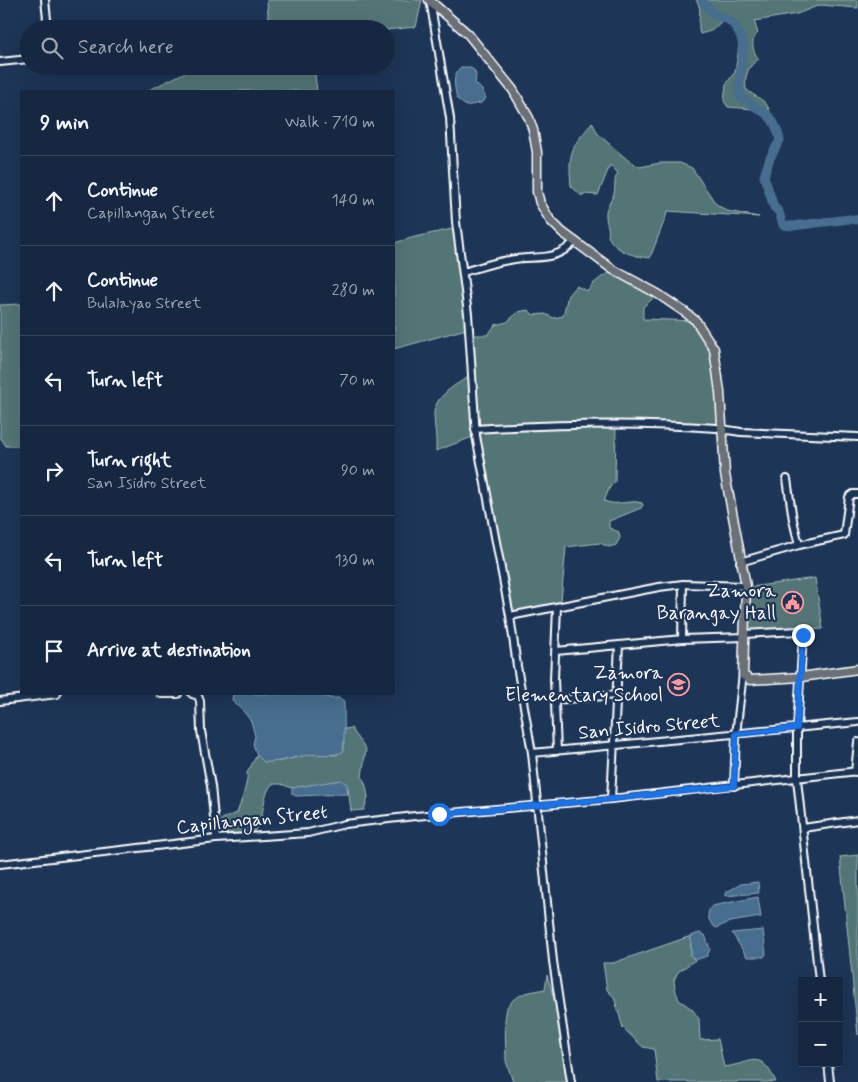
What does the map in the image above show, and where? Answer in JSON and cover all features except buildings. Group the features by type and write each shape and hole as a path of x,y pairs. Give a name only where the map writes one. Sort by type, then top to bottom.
{"main road":[{"path":"430,1 468,34 513,90 529,118 537,152 537,192 540,203 550,220 562,232 612,269 658,294 696,321 714,349 720,392 719,428 725,474 746,586 743,674 750,680 801,677 858,669"}],"street":[{"path":"44,0 47,20"},
{"path":"430,1 450,118 456,222 470,328 475,429 510,616 532,753 553,961 571,1082"},
{"path":"0,62 20,60"},
{"path":"463,272 506,260 547,257 567,249 575,241"},
{"path":"475,429 589,423 670,424 719,428 741,432 858,437"},
{"path":"787,479 799,545"},
{"path":"740,562 799,545 844,536 849,497 856,494"},
{"path":"510,616 630,592 683,584 746,586"},
{"path":"682,639 683,584"},
{"path":"557,607 554,679 557,751"},
{"path":"556,651 682,639 801,632 803,638 797,728 797,779 819,977"},
{"path":"611,799 619,645"},
{"path":"734,786 736,734 743,674"},
{"path":"0,702 50,695"},
{"path":"195,695 198,696 200,701 201,732 211,786 216,839"},
{"path":"554,700 617,695"},
{"name":"San Isidro Street","path":"532,753 858,722"},
{"path":"857,772 858,742"},
{"name":"Capillangan Street","path":"0,864 216,839 308,833 346,824 415,816 611,799 857,772"},
{"path":"803,828 858,820"},
{"path":"828,1067 830,1082"}],"green space":[{"path":"267,0 422,0 416,27 395,29 395,20 268,20"},
{"path":"696,0 858,0 858,8 820,5 797,14 754,21 758,33 755,36 753,46 759,59 752,65 746,76 746,89 768,107 770,112 763,116 753,109 728,107 724,101 726,84 735,72 739,40 733,26 722,21 711,31 700,34 700,12"},
{"path":"180,75 315,75 317,90 149,90"},
{"path":"592,122 598,134 629,161 640,167 660,163 680,163 692,168 716,204 727,211 759,217 668,211 650,258 637,256 620,249 608,236 606,216 614,193 615,180 618,173 610,165 598,195 583,194 582,196 571,186 571,155 577,142"},
{"path":"452,229 457,233 470,328 395,349 395,243"},
{"path":"612,269 658,294 643,307 643,319 696,321 714,349 721,429 616,424 615,482 610,487 604,501 609,503 637,502 643,505 641,508 609,521 609,528 619,532 620,538 616,545 609,547 600,543 566,547 561,601 510,616 475,436 436,451 435,407 442,396 472,375 470,335 488,335 495,325 507,322 518,312 528,310 534,315 545,314 554,318 563,316 568,295 576,286 588,291 593,284"},
{"path":"20,304 20,446 6,446 0,437 0,305"},
{"path":"815,578 823,629 745,633 744,588"},
{"path":"351,728 366,749 362,776 368,797 364,810 351,811 348,788 331,782 292,788 281,784 272,784 266,796 261,819 252,836 216,839 222,819 237,813 246,787 247,773 257,755 264,762 282,761 310,754 337,755 345,729"},
{"path":"858,855 858,1035 840,857"},
{"path":"691,936 691,956 695,960 678,972 674,980 679,1000 692,1009 699,1019 700,1040 718,1039 724,1067 748,1061 759,1061 765,1064 776,1082 658,1082 654,1049 643,1047 623,1028 614,997 607,990 603,963 613,963"},
{"path":"547,975 562,1025 571,1082 513,1082 506,1061 505,1020 507,1007 514,999 525,993 545,989"}],"water":[{"path":"461,67 468,67 474,70 476,75 475,83 482,90 486,98 481,103 466,106 457,99 455,78"},
{"path":"233,695 320,695 329,698 339,698 344,701 343,752 264,762 257,755 253,744 255,736 251,721 232,700"},
{"path":"341,780 347,784 348,794 296,796 292,794 292,788"},
{"path":"758,882 759,893 725,896 725,893 741,884"},
{"path":"758,897 761,917 730,922 716,928 709,920 708,914 712,906"},
{"path":"763,930 766,954 764,957 747,957 732,933"},
{"path":"699,933 705,935 710,949 707,956 695,960 691,956 691,936"}],"waterway":[{"path":"702,0 713,13 730,21 737,30 743,48 739,86 740,96 770,117 777,130 780,140 770,158 764,176 774,207 779,212 783,225 792,226 850,219 858,220"}],"place":[{"name":"Zamora Barangay Hall","path":"792,602"},
{"name":"Zamora Elementary School","path":"679,684"}],"route":[{"path":"439,814 734,786 736,734 797,728 803,635"}]}
